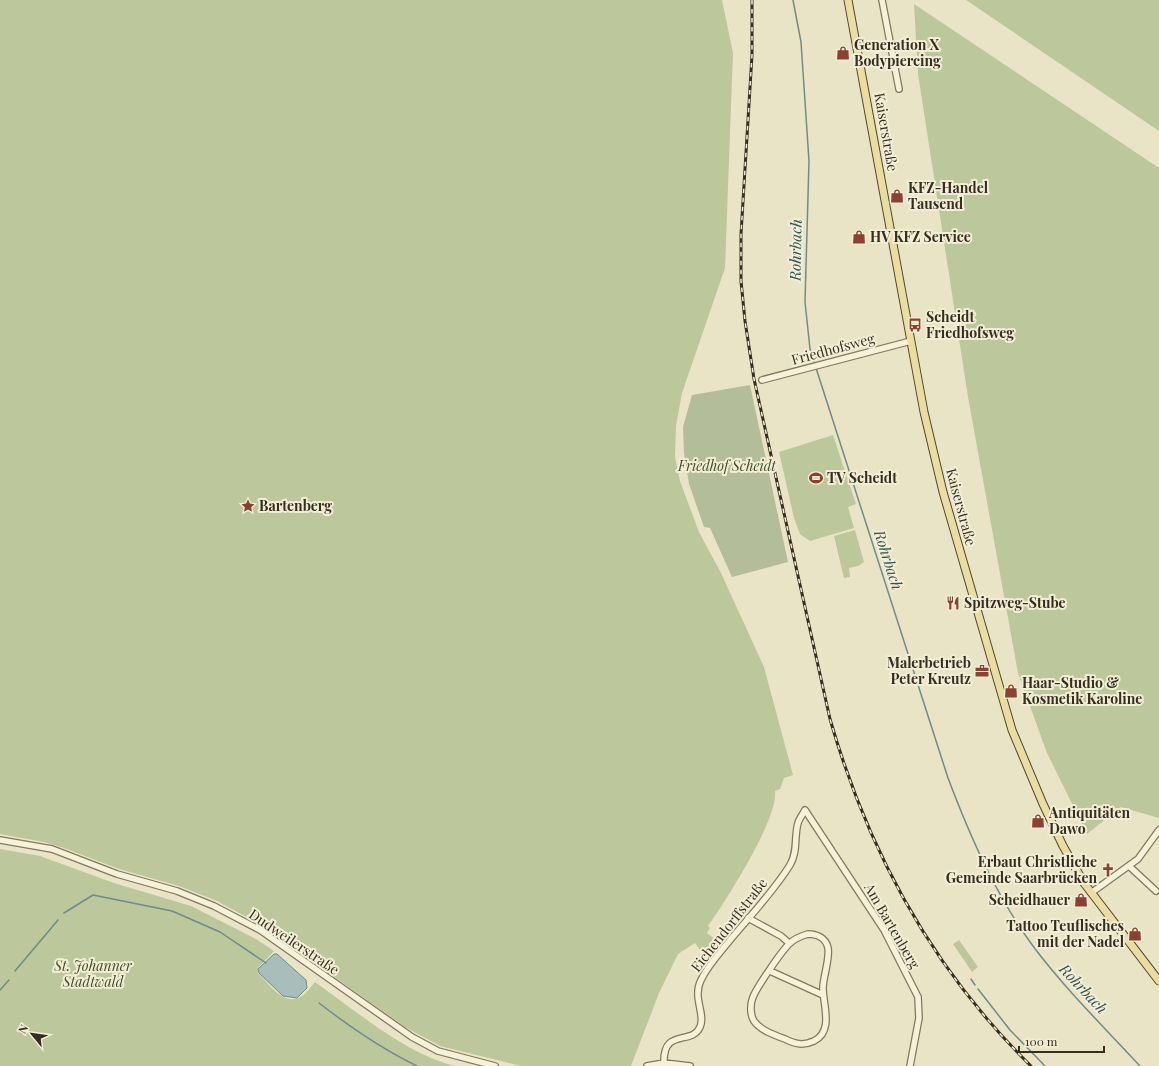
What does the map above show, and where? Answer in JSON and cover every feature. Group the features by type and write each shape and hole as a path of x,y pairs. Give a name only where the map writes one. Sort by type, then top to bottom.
{"main road":[{"name":"Kaiserstraße","path":"848,0 911,342 943,492 1012,730 1039,796 1063,846 1091,893 1159,981"}],"street":[{"path":"882,0 899,89"},
{"name":"Friedhofsweg","path":"762,380 911,342"},
{"name":"Eichendorffstraße","path":"664,1063 664,1054 670,1042 675,1039 693,1035 700,1029 702,1022 697,994 702,979 791,863 798,822 805,810"},
{"name":"Am Bartenberg","path":"805,810 884,930 918,997 919,1018 910,1066"},
{"path":"1091,893 1129,866 1143,854 1159,830"},
{"name":"Dudweilerstraße","path":"0,840 52,849 117,874 178,891 201,900 260,930 349,995 427,1046 453,1056 495,1066"},
{"path":"1129,866 1156,891"},
{"path":"748,918 781,936 789,943"},
{"path":"808,934 817,934 824,940 828,949 823,995 826,1023 825,1028 818,1039 802,1045 760,1028 753,1020 751,1010 752,999 789,943 808,934"},
{"path":"770,971 823,995"},
{"path":"647,1066 664,1063 690,1066"}],"green space":[{"path":"0,0 722,0 733,53 725,268 682,393 676,426 675,457 680,481 699,532 721,573 764,667 793,775 784,778 780,789 775,791 774,804 769,820 760,839 738,880 708,926 710,928 707,933 721,944 709,958 695,943 678,954 659,993 631,1066 521,1066 440,1046 405,1027 263,926 217,901 179,886 119,869 64,848 44,842 0,834"},
{"path":"966,0 1159,0 1159,131"},
{"path":"914,4 1159,168 1159,818 1121,807 1087,834 1047,753 1018,673 968,397 918,74"},
{"name":"Friedhof Scheidt","path":"750,385 788,562 732,577 710,528 704,527 689,484 684,453 683,427 692,395"},
{"name":"TV Scheidt","path":"833,435 856,504 848,507 854,528 810,541 800,534 794,518 779,452"},
{"path":"855,530 864,562 858,566 849,568 850,577 844,578 834,536"},
{"name":"St. Johanner Stadtwald","path":"0,849 40,856 114,883 191,906 256,939 274,951 258,968 258,973 272,988 284,997 296,999 302,996 315,982 400,1042 418,1052 455,1066 0,1066"},
{"path":"959,940 978,967 972,972 953,944"}],"water":[{"path":"274,954 277,954 306,980 307,988 297,998 283,996 259,973 258,969"}],"waterway":[{"name":"Rohrbach","path":"793,0 801,42 809,161 805,302 810,349 815,364"},
{"name":"Rohrbach","path":"816,368 948,778 965,822 1007,907 1033,946 1071,993 1140,1066"},
{"path":"64,913 93,895 172,911 220,932 266,963"},
{"path":"15,971 58,920"},
{"path":"971,979 975,985"},
{"path":"0,990 9,980"},
{"path":"978,989 1010,1030 1045,1066"},
{"path":"319,1003 366,1037 417,1066"}],"railway":[{"path":"752,0 752,55 741,234 741,281 745,321 754,379 830,719 845,768 864,815 884,861 908,906 934,948 963,989 995,1029 1031,1066"}],"place":[{"name":"Generation X Bodypiercing","path":"843,53"},
{"name":"KFZ-Handel Tausend","path":"897,196"},
{"name":"HV KFZ Service","path":"859,237"},
{"name":"Scheidt Friedhofsweg","path":"915,325"},
{"name":"TV Scheidt","path":"816,478"},
{"name":"Bartenberg","path":"248,506"},
{"name":"Spitzweg-Stube","path":"953,603"},
{"name":"Malerbetrieb Peter Kreutz","path":"982,671"},
{"name":"Haar-Studio & Kosmetik Karoline","path":"1011,691"},
{"name":"Antiquitäten Dawo","path":"1038,821"},
{"name":"Erbaut Christliche Gemeinde Saarbrücken","path":"1108,870"},
{"name":"Scheidhauer","path":"1081,900"},
{"name":"Tattoo Teuflisches mit der Nadel","path":"1135,934"}]}
